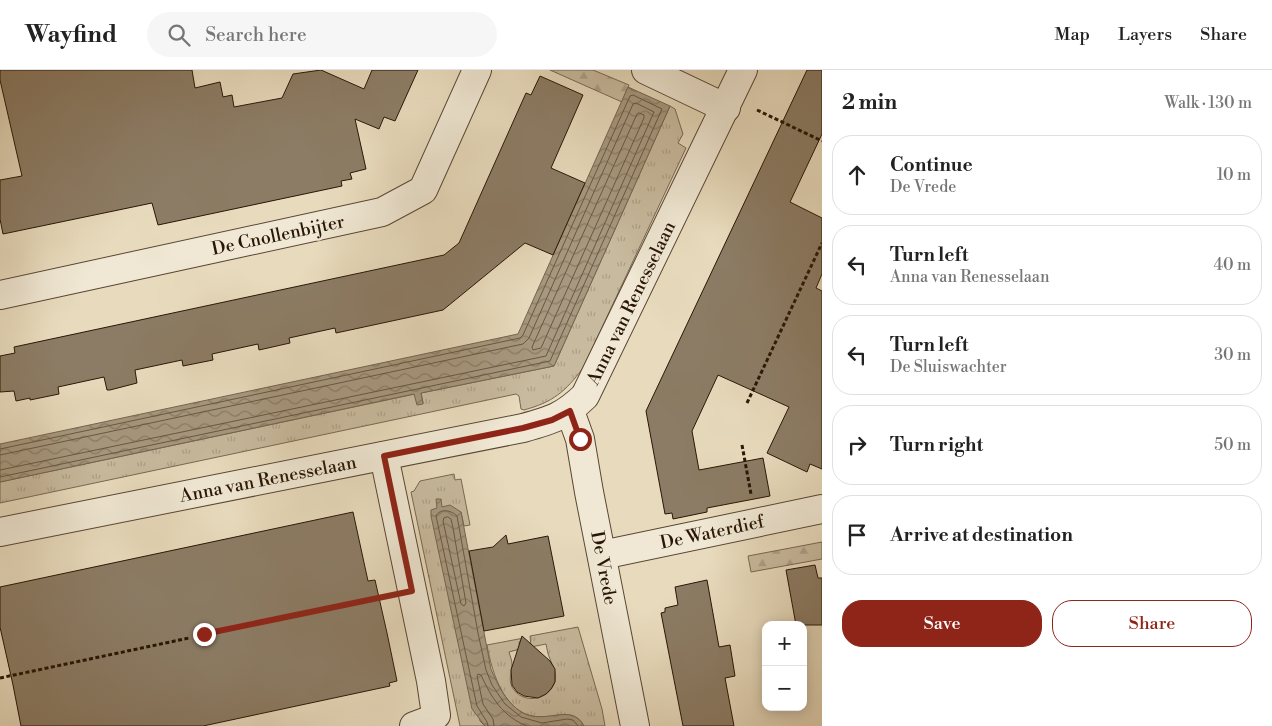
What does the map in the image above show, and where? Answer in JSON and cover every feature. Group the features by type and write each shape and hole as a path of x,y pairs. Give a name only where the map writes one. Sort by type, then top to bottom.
{"street":[{"name":"De Cnollenbijter","path":"0,294 382,212 423,190 477,70"},
{"path":"646,70 726,108"},
{"name":"Anna van Renesselaan","path":"0,532 523,428 552,420 570,411 585,396 743,70"},
{"name":"De Vrede","path":"570,411 580,439 635,726"},
{"path":"384,456 431,681 436,715 430,720 414,726"},
{"name":"De Waterdief","path":"602,555 822,509"}],"path":[{"path":"782,123 822,141"},
{"path":"747,403 822,243"},
{"path":"742,445 757,522"},
{"path":"204,634 412,591"},
{"path":"0,678 189,638"}],"green space":[{"path":"550,70 593,70 629,85 622,102"},
{"path":"670,106 675,109 683,134 678,143 686,148 583,368 564,390 551,400 524,410 521,409 519,396 516,394 0,503 0,482 415,394 417,404 423,403 421,393 554,366"},
{"path":"454,474 455,480 461,479 470,525 464,526 461,512 438,508 480,721 485,726 460,726 411,492 414,491 420,481"},
{"path":"822,542 822,559 751,572 748,556"},
{"path":"578,627 602,709 605,726 584,726 580,720 571,715 530,716 519,711 510,703 497,681 487,645 524,638 524,640 519,642 520,649 509,652 512,664 511,684 517,693 522,696 535,698 548,693 552,688 555,681 555,673 546,644 531,647 530,636"}],"water":[{"path":"628,87 670,106 554,366 421,393 423,404 417,405 414,394 0,482 0,444 518,334"},
{"path":"436,499 441,499 442,507 450,505 461,512 491,669 504,694 512,705 523,713 540,717 572,716 579,719 584,726 485,726 472,709 431,516 431,510 437,508"}],"building":[{"path":"0,70 192,70 195,88 220,82 223,97 232,95 234,107 282,98 293,74 321,70 364,89 372,70 418,70 395,121 384,117 379,129 355,119 366,169 350,173 352,179 341,181 342,186 158,225 152,203 3,234 0,219 0,180 22,176 0,80"},
{"path":"807,70 822,70 822,134 790,202 822,218 822,274 816,288 822,291 822,469 810,464 807,472 767,453 789,407 718,375 692,431 699,470 763,458 770,496 707,508 707,512 673,519 672,513 665,514 646,411"},
{"path":"540,76 583,95 551,168 585,183 553,255 525,243 443,310 336,333 335,328 289,338 290,343 259,350 258,344 212,354 213,360 183,366 182,360 135,370 137,383 110,390 107,390 104,377 58,387 59,394 30,400 30,398 16,401 14,391 0,392 0,356 15,353 14,347 444,255 459,243 526,93 531,95"},
{"path":"353,512 368,581 375,580 387,633 397,681 389,683 390,686 203,726 21,726 0,627 0,587"},
{"path":"506,535 508,544 548,536 564,616 484,631 469,551 493,547"},
{"path":"815,565 818,578 822,578 822,625 807,625 807,621 795,621 786,570"},
{"path":"707,580 719,647 730,645 735,676 725,678 734,726 683,726 661,613 665,612 665,608 678,605 675,587"},
{"path":"522,636 550,661 555,669 555,682 551,689 538,698 524,696 517,692 512,685 511,670"}],"route":[{"path":"204,634 412,591 384,456 523,428 552,420 570,411 580,439"}]}
